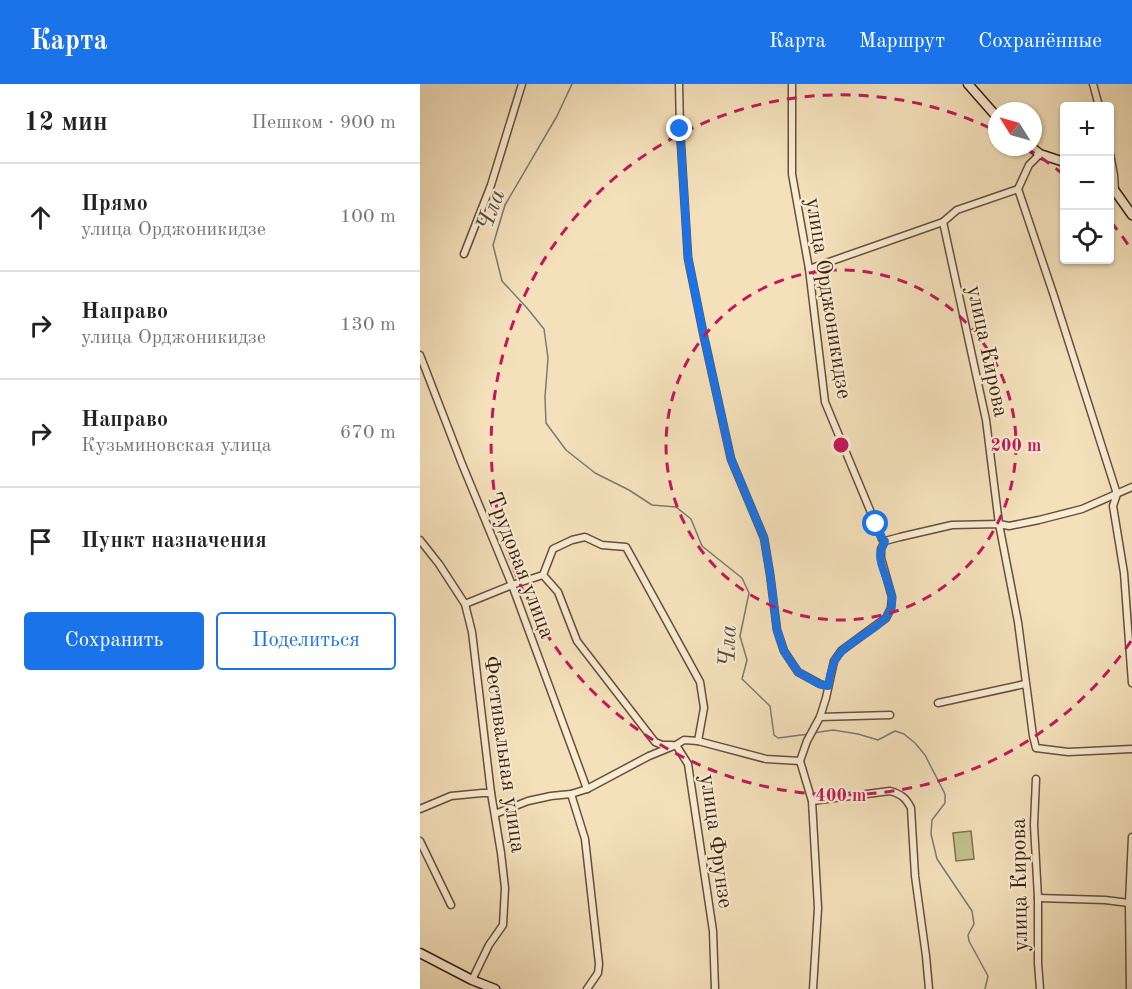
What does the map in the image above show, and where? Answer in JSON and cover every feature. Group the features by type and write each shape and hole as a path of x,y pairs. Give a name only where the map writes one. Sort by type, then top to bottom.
{"street":[{"path":"464,254 491,185 522,84"},
{"path":"680,84 680,129 688,258 731,459 764,538 777,630 784,651 798,672 819,684 828,686"},
{"name":"улица Орджоникидзе","path":"792,84 792,174 809,269 825,402 882,539 885,541"},
{"path":"968,84 988,107"},
{"path":"1093,84 1097,102"},
{"path":"1042,155 1060,160"},
{"path":"1038,156 1029,165 1018,189 1117,494 1113,506 1124,573 1132,683"},
{"path":"809,269 943,222 957,210 1018,189"},
{"path":"1114,192 1132,215"},
{"name":"улица Кирова","path":"943,222 986,420 999,524 1018,622 1025,684 1036,748 1068,752 1132,749"},
{"name":"Трудовая улица","path":"420,355 512,585 587,789"},
{"path":"813,989 818,908 812,801 800,761 807,741 820,717 834,661 841,651 886,618 891,608 892,597 880,558 885,541 952,525 999,524 1009,526 1039,520 1082,509 1132,487"},
{"path":"543,575 553,549 572,540 585,537 602,545 626,547 700,681 704,708 698,741"},
{"name":"Фестивальная улица","path":"420,540 465,604 472,632 505,888 503,925 489,945 472,981"},
{"path":"465,604 543,575"},
{"path":"543,575 558,592 577,641 625,704 655,742 662,745 676,745"},
{"path":"938,703 1025,684"},
{"path":"820,717 890,715"},
{"path":"495,814 528,801 587,789 684,740 698,741 766,759 800,761"},
{"name":"улица Фрунзе","path":"676,745 688,764 713,931 715,989"},
{"name":"улица Кирова","path":"1036,779 1034,825 1040,989"},
{"path":"812,801 890,791 906,800 911,808 915,876 927,956 929,989"},
{"path":"420,809 451,796 491,793"},
{"path":"571,794 585,838 599,964 598,973 587,989"},
{"path":"1130,989 1129,903 1132,837"},
{"path":"420,842 451,905"},
{"path":"1038,898 1129,903"},
{"path":"420,953 472,981 495,989"}],"green space":[{"path":"971,831 974,859 956,861 953,833"}],"waterway":[{"name":"Чла","path":"572,84 557,116 505,205 493,245 502,281 544,329 548,358 546,423 566,450 595,473 629,490 652,505 676,507 691,519 702,546 742,578 749,593 740,636 747,660 742,679 770,706 774,735 778,738 809,734"},
{"name":"Чла","path":"813,733 833,730 878,740 895,731 904,734 925,755 945,794 945,803 932,820 931,834 937,859 972,911 974,924 968,935 988,976 985,989"}],"route":[{"path":"680,129 688,258 731,459 764,538 777,630 784,651 798,672 819,684 828,686 834,661 841,651 886,618 891,608 892,597 880,558 885,541 876,524"}]}
